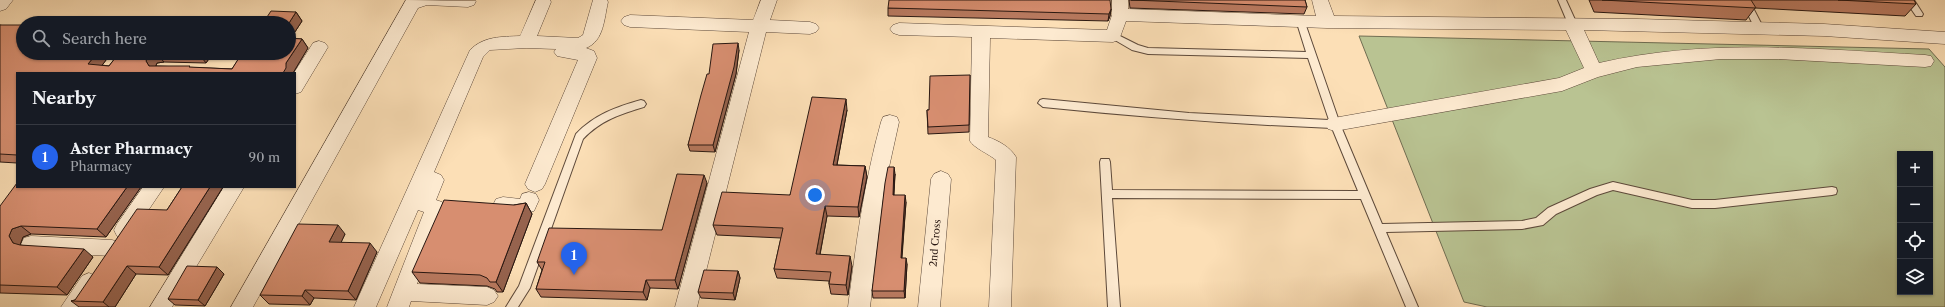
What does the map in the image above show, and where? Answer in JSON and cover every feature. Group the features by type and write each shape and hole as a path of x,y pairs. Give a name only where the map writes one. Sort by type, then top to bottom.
{"street":[{"path":"0,5 5,0"},
{"path":"242,307 412,4 416,1 423,0"},
{"path":"431,0 468,1"},
{"path":"686,307 759,27 769,0"},
{"path":"1320,0 1327,22"},
{"path":"526,42 543,2"},
{"path":"487,296 448,301 401,300 435,208 434,206 425,206 426,200 484,46 491,44 526,42 580,44 587,42 591,37 600,2"},
{"path":"899,29 1113,36 1120,8 1327,22 1572,24 1824,30 1945,38"},
{"path":"630,21 810,28"},
{"path":"1572,24 1594,71"},
{"path":"981,31 979,141 991,146 1006,157 1000,307"},
{"path":"296,85 319,47"},
{"path":"481,54 557,52 588,55 526,205 521,207 481,204"},
{"path":"1335,124 1562,84 1594,71 1637,61 1721,53 1777,53 1925,61"},
{"path":"365,307 481,54"},
{"path":"859,307 868,221 880,155 890,122"},
{"name":"2nd Cross","path":"930,307 941,179"},
{"path":"72,307 153,188"},
{"path":"162,307 233,188"},
{"path":"426,200 450,202"},
{"path":"31,244 112,248"}],"lane":[{"path":"1562,0 1572,24"},
{"path":"1745,0 1759,29"},
{"path":"1909,0 1918,14"},
{"path":"1300,20 1335,124 1412,307"},
{"path":"1113,36 1135,48 1148,51 1312,54"},
{"path":"1043,103 1131,113 1249,122 1335,124"},
{"path":"512,307 524,288 579,137 590,125 614,111 642,104"},
{"path":"1105,162 1114,307"},
{"path":"1380,228 1522,225 1539,222 1552,211 1594,192 1613,186 1692,204 1715,204 1832,191"},
{"path":"1107,194 1366,195"}],"green space":[{"path":"1359,36 1929,49 1945,67 1945,307 1487,307 1464,302"}],"building":[{"path":"889,0 1110,0 1111,9 1109,14 888,8"},
{"path":"1131,0 1305,0 1307,7"},
{"path":"1602,0 1751,0 1756,8"},
{"path":"1838,0 1914,0 1916,4"},
{"path":"271,11 296,12 293,16 268,16"},
{"path":"0,25 16,25 16,60 91,60 88,64 109,66 114,60 146,60 149,66 190,66 189,67 232,69 238,60 288,60 284,72 16,72 16,155 0,154"},
{"path":"296,39 302,39 296,48"},
{"path":"738,43 734,67 713,145 688,145 707,74 709,74 713,44"},
{"path":"970,75 969,125 928,127 927,110 929,110 930,76"},
{"path":"812,97 846,99 833,165 865,166 858,207 825,206 816,254 850,256 846,285 829,284 831,272 774,269 783,228 713,225 722,192 790,195"},
{"path":"888,167 894,167 893,195 905,195 901,258 906,258 904,291 872,291 885,183"},
{"path":"677,174 704,175 675,280 646,280 643,292 536,289 545,262 537,262 549,228 662,230"},
{"path":"16,184 16,188 126,188 97,229 21,226 12,229 9,236 13,243 20,245 84,249 57,287 0,285 0,206"},
{"path":"181,188 209,188 159,267 127,266 103,302 71,301 75,300 137,209 167,210"},
{"path":"444,200 514,205 526,203 496,282 490,282 487,278 480,275 412,272"},
{"path":"298,224 338,225 329,242 370,243 348,291 305,290 302,296 260,295"},
{"path":"187,266 217,267 198,300 168,299"},
{"path":"704,270 738,271 733,293 698,292"}],"place":[{"name":"Aster Pharmacy","path":"574,275"}]}
